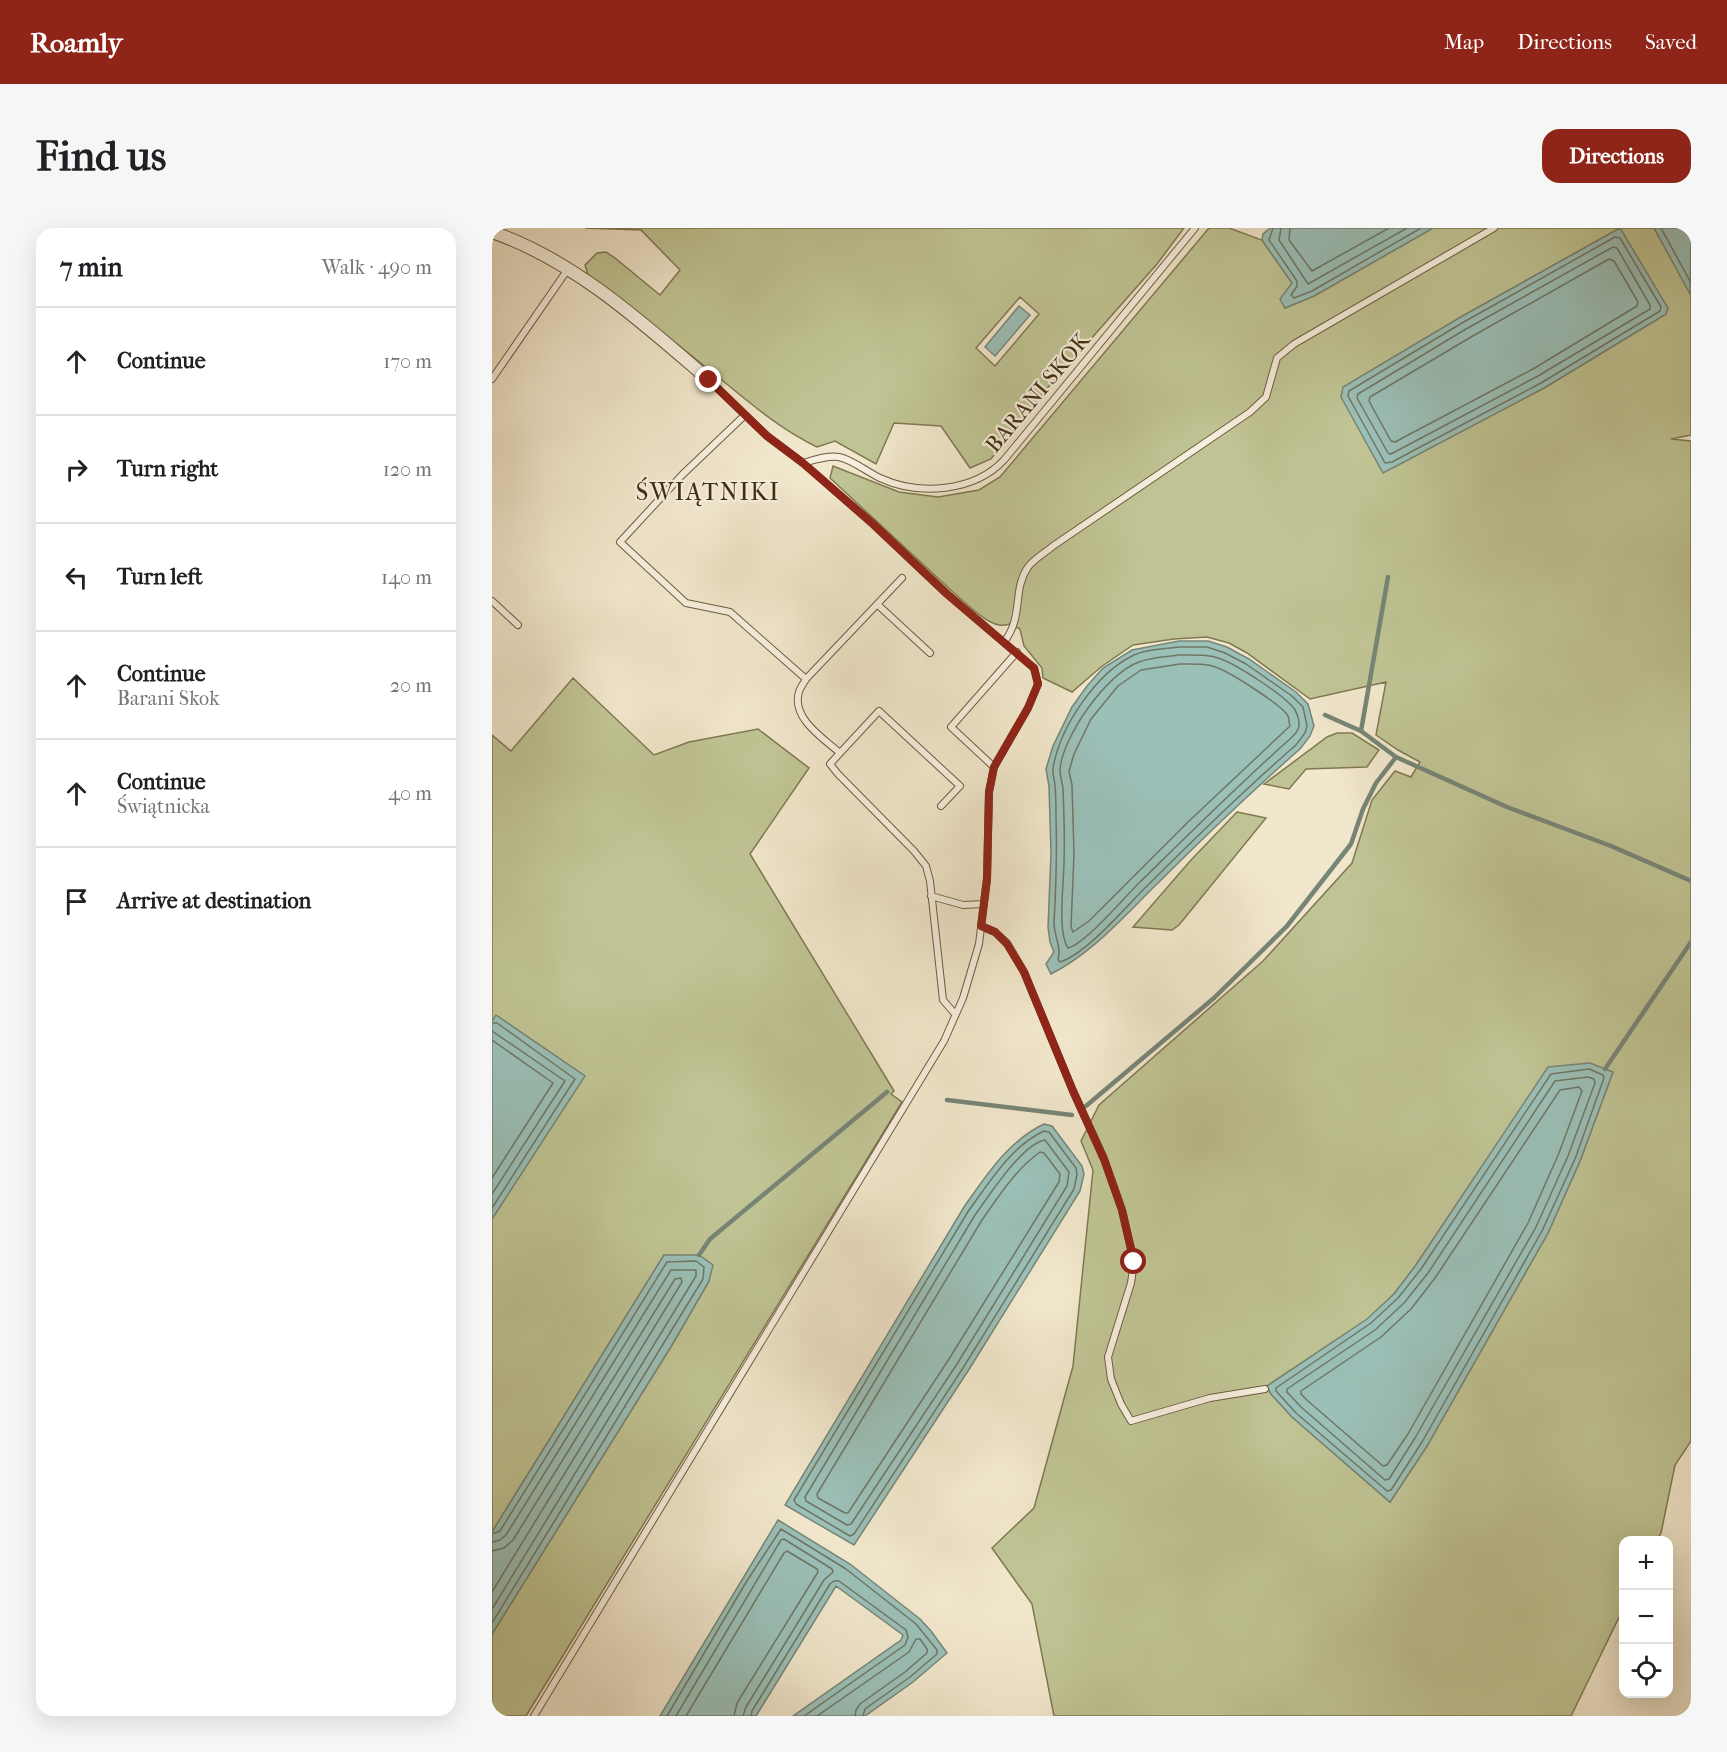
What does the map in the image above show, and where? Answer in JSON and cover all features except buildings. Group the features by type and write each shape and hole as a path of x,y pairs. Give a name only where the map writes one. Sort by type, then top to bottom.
{"street":[{"path":"492,232 532,248 568,269 636,320 709,380"}],"lane":[{"name":"BARANI SKOK","path":"803,463 840,457 882,479 919,488 962,484 988,474 996,469 1032,427 1195,228"},
{"path":"1004,642 1015,625 1021,584 1029,566 1053,546 1250,412 1266,397 1277,358 1294,344 1494,228"},
{"path":"492,379 568,269"},
{"path":"534,1716 944,1041 963,999 979,944 987,879 989,792 994,767 1028,708 1038,684 1034,668 1017,652 947,594 873,524 803,463 767,436 709,380"},
{"path":"745,415 682,475 621,542 686,603 730,612 806,680"},
{"path":"840,753 807,724 798,709 798,693 806,680 903,578"},
{"path":"492,601 518,625"},
{"path":"878,605 930,653"},
{"path":"994,767 951,727 1017,652"},
{"path":"940,806 960,786 879,711 830,764 926,866 930,881 943,1000 955,1014"},
{"path":"931,896 963,905 984,904"},
{"path":"981,926 995,932 1007,944 1024,972 1104,1159 1122,1210 1134,1262 1131,1283 1108,1357 1111,1379 1131,1421 1210,1398 1265,1389"}],"green space":[{"path":"585,228 1184,228 1157,264 1045,391 991,459 970,468 941,426 894,423 876,464 835,441 817,447 775,422 588,275 585,265 597,253 606,252 660,295 680,270 641,230","holes":["1020,297 1039,314 995,366 976,348"]},
{"path":"1209,228 1229,228 1262,240 1292,283 1285,308 1314,296 1433,228 1620,228 1654,228 1691,294 1691,435 1671,439 1691,441 1691,1441 1675,1465 1659,1536 1619,1536 1619,1617 1571,1716 1054,1716 1032,1604 992,1548 1034,1508 1073,1366 1093,1170 1081,1141 1099,1105 1263,961 1352,863 1372,800 1395,771 1411,777 1420,762 1376,735 1386,682 1310,699 1247,653 1229,643 1207,637 1133,645 1101,667 1072,692 1043,678 1042,668 1024,646 1020,629 1009,624 995,624 972,609 830,478 833,466 899,492 938,497 979,490 1000,477","holes":["1620,228 1666,314 1544,388 1394,467 1459,318","1548,1068 1613,1072 1580,1161 1548,1233 1427,1446 1390,1502 1292,1417 1271,1394 1267,1386 1368,1319 1394,1294 1416,1265"]},
{"path":"573,678 654,755 689,742 758,729 809,768 750,854 894,1091 891,1094 902,1102 526,1716 492,1716 492,1634 672,1345 709,1281 664,1255 492,1532 492,735 511,751"},
{"path":"1337,733 1352,733 1379,750 1367,767 1306,769 1289,789 1264,784 1327,737"},
{"path":"1237,812 1266,818 1179,925 1172,930 1133,927 1191,860"}],"water":[{"path":"1270,228 1433,228 1314,296 1285,308 1280,299 1292,283 1262,240 1263,234"},
{"path":"1620,228 1668,308 1666,314 1544,388 1383,473 1341,397 1343,387 1459,318"},
{"path":"1654,228 1691,228 1690,294"},
{"path":"1019,306 1030,315 995,356 985,347"},
{"path":"1179,641 1208,641 1227,647 1249,659 1296,692 1308,704 1314,726 1300,749 1211,831 1108,932 1081,955 1051,974 1046,964 1054,952 1048,927 1051,854 1049,786 1046,769 1053,746 1072,707 1103,668 1132,650"},
{"path":"496,1015 585,1076 492,1219 492,1021"},
{"path":"1590,1063 1613,1072 1580,1161 1548,1233 1427,1446 1390,1502 1292,1417 1271,1394 1267,1386 1367,1319 1394,1294 1416,1265 1548,1067"},
{"path":"1044,1124 1052,1126 1082,1166 1084,1174 1080,1191 968,1371 854,1545 785,1505 964,1207 999,1160 1019,1140"},
{"path":"664,1255 699,1255 713,1265 709,1281 672,1345 492,1634 492,1532"},
{"path":"778,1520 850,1564 920,1619 947,1653 913,1682 865,1716 793,1716 901,1640 903,1635 836,1586 756,1716 660,1716"}],"waterway":[{"path":"1361,731 1388,577"},
{"path":"1325,715 1361,731 1396,757 1507,807 1611,846 1691,881"},
{"path":"1086,1106 1214,998 1287,926 1351,844 1363,809 1376,783 1396,757"},
{"path":"1605,1069 1691,942"},
{"path":"699,1255 710,1239 887,1092"},
{"path":"947,1100 1072,1115"}],"district":[{"name":"ŚWIĄTNIKI","path":"708,492"}],"route":[{"path":"709,380 767,436 803,463 873,524 947,594 1034,668 1038,684 1028,708 994,767 989,792 987,879 981,926 995,932 1007,944 1024,972 1104,1159 1122,1210 1134,1262"}]}
